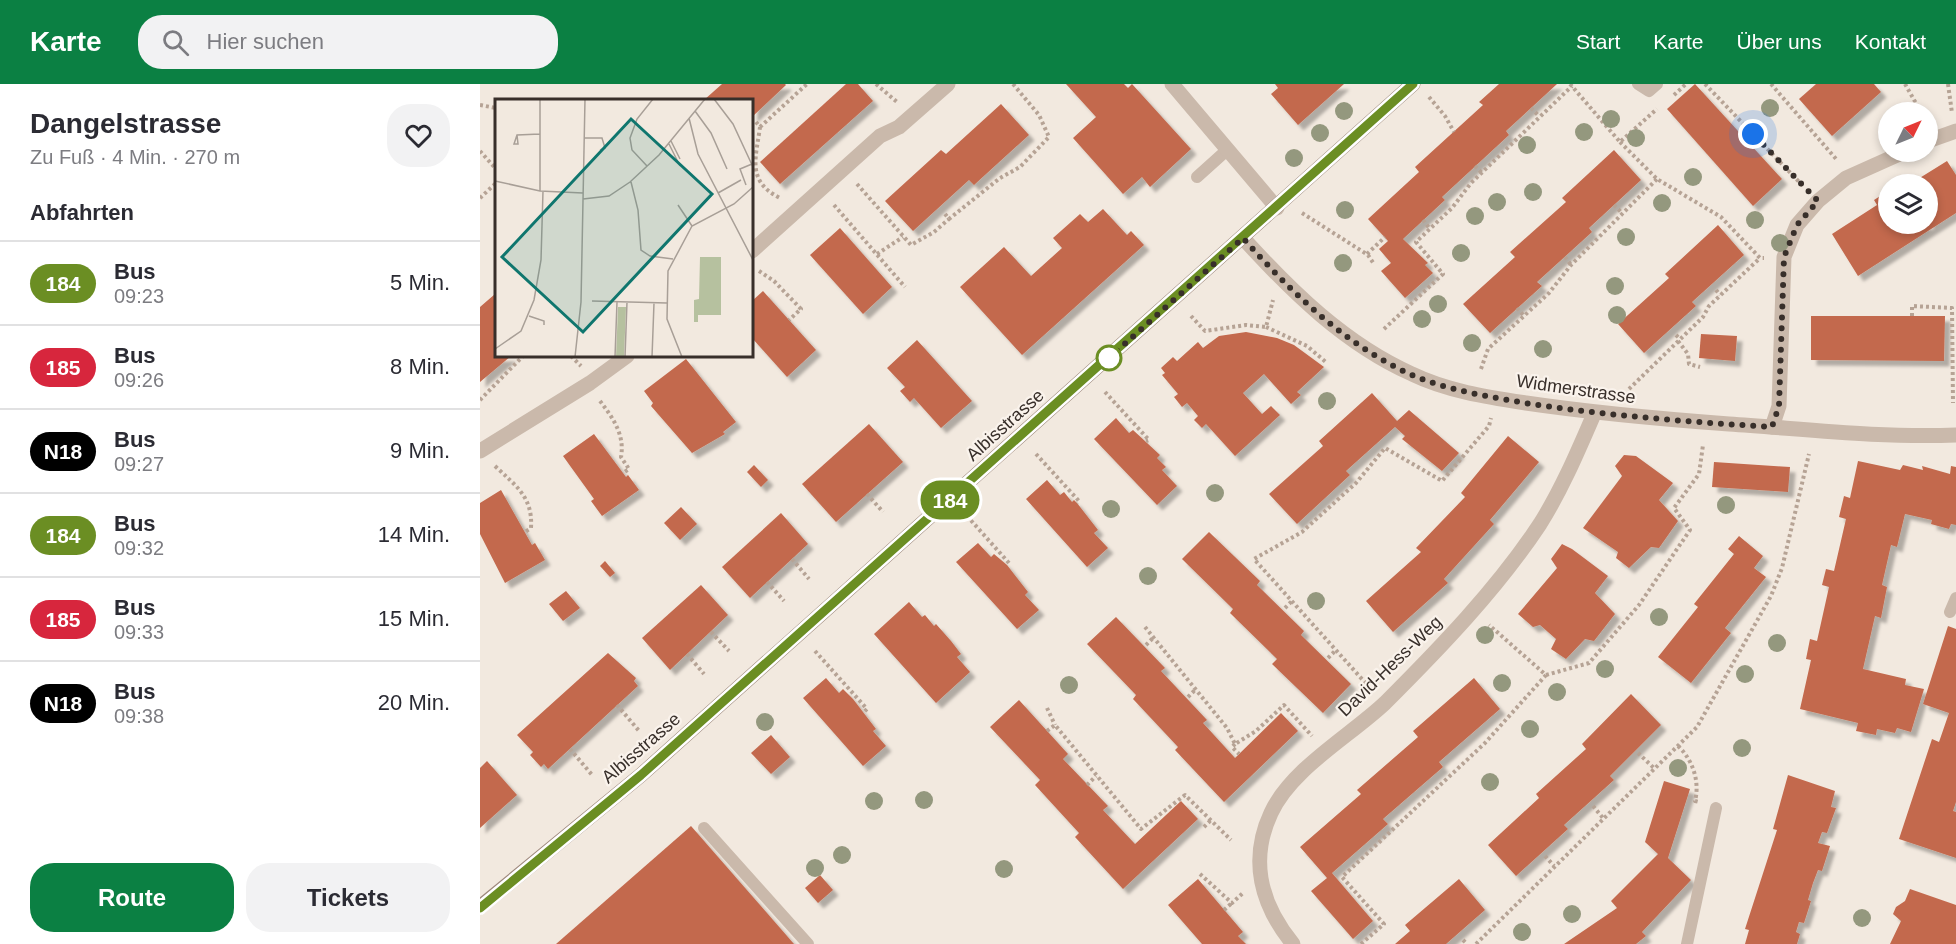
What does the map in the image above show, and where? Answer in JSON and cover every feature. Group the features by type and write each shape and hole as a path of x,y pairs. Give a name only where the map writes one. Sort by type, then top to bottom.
{"main road":[{"name":"Albisstrasse","path":"480,907 641,775 1413,84"}],"street":[{"path":"753,250 880,136 899,127 948,84"},
{"path":"1172,84 1277,208"},
{"path":"1938,137 1956,131"},
{"path":"1772,427 1779,406 1784,257 1797,225 1818,201 1851,176 1882,162"},
{"name":"Widmerstrasse","path":"1243,238 1269,267 1330,323 1397,367 1446,387 1474,394 1594,414 1902,437 1956,435"},
{"path":"480,451 590,383 626,357"},
{"name":"David-Hess-Weg","path":"1293,944 1275,922 1260,877 1261,840 1271,812 1295,779 1383,704 1473,611 1539,524 1573,465 1594,414"}],"lane":[{"path":"1638,84 1648,91 1657,84"},
{"path":"1197,177 1227,150"},
{"path":"1950,612 1956,598"},
{"path":"1687,944 1716,808"},
{"path":"704,828 808,944"}],"path":[{"path":"787,201 766,191 757,177 754,168 760,127 807,84"},
{"path":"876,84 897,102"},
{"path":"857,184 911,245 934,232 1008,170 1020,167 1038,151 1049,137 1039,116 1014,84"},
{"path":"1669,98 1686,84"},
{"path":"1705,84 1818,201"},
{"path":"1771,84 1851,176"},
{"path":"1905,84 1915,102"},
{"path":"1948,84 1956,131"},
{"path":"1384,329 1443,274 1416,242 1452,208 1471,183 1483,174 1571,85 1620,142 1657,179 1721,217 1760,258"},
{"path":"1429,98 1445,116 1454,132"},
{"path":"480,105 495,108"},
{"path":"1620,142 1661,106"},
{"path":"1531,108 1539,116"},
{"path":"756,122 760,127"},
{"path":"480,151 495,168"},
{"path":"1475,166 1483,174"},
{"path":"1481,369 1488,349 1525,317 1571,265 1657,179"},
{"path":"480,198 495,184"},
{"path":"834,205 905,287"},
{"path":"1614,205 1622,213"},
{"path":"1302,213 1367,254 1374,264"},
{"path":"945,214 950,219"},
{"path":"1424,220 1430,229"},
{"path":"878,254 903,237"},
{"path":"1367,254 1384,237"},
{"path":"1565,257 1571,265"},
{"path":"1629,389 1679,340 1720,295 1760,258 1767,258"},
{"path":"759,271 774,281 801,309 789,320"},
{"path":"1716,290 1720,295"},
{"path":"1266,327 1273,300"},
{"path":"1912,316 1912,306 1952,308 1953,403"},
{"path":"1517,308 1525,317"},
{"path":"1191,316 1205,331 1246,325 1266,327 1307,346 1327,363"},
{"path":"1676,335 1688,354 1689,364 1700,367"},
{"path":"480,400 522,357"},
{"path":"1105,392 1149,440 1146,441"},
{"path":"599,401 613,418 623,444 621,457 629,469 623,473"},
{"path":"1383,704 1254,559 1302,532 1356,483 1385,448 1442,481 1489,426 1491,417"},
{"path":"1361,944 1384,924 1342,878 1485,743 1546,675 1589,663 1646,595 1690,530 1674,508 1699,474 1703,445"},
{"path":"1036,454 1079,501 1077,503"},
{"path":"1476,944 1696,727 1771,596 1782,568 1809,454"},
{"path":"495,466 527,499 531,528 525,532"},
{"path":"867,494 884,512"},
{"path":"967,516 1009,563 1007,565"},
{"path":"792,560 809,579"},
{"path":"767,582 784,601"},
{"path":"1285,608 1292,601"},
{"path":"1473,611 1546,675"},
{"path":"1145,627 1227,728 1235,744"},
{"path":"711,632 729,651"},
{"path":"1146,645 1154,638"},
{"path":"1328,658 1336,650"},
{"path":"816,651 867,709 864,712"},
{"path":"687,654 704,674"},
{"path":"1188,697 1196,689"},
{"path":"617,705 640,732"},
{"path":"1239,754 1232,747 1256,731 1284,705 1327,752"},
{"path":"1047,708 1055,725 1141,830 1185,795 1231,840"},
{"path":"1047,732 1055,725"},
{"path":"1678,746 1684,752 1695,774 1698,789"},
{"path":"570,749 593,776"},
{"path":"1638,753 1654,769"},
{"path":"1087,784 1096,776"},
{"path":"1593,806 1603,818"},
{"path":"1204,827 1211,820"},
{"path":"1545,856 1554,866"},
{"path":"1200,873 1232,903"},
{"path":"1224,910 1260,877"}],"building":[{"path":"722,84 786,85 753,116 753,99 705,99"},
{"path":"846,84 858,84 873,101 780,184 760,162"},
{"path":"1066,84 1124,84 1128,88 1132,84 1191,149 1150,187 1142,177 1123,194 1073,138 1096,117"},
{"path":"1275,84 1344,84 1298,125 1271,94 1278,88"},
{"path":"1499,84 1557,84 1506,131 1509,135 1442,197 1445,200 1403,239 1428,263 1425,265 1433,273 1405,298 1381,271 1391,263 1379,249 1388,241 1368,219 1419,172 1415,167 1483,105 1479,102"},
{"path":"1695,84 1782,179 1753,206 1667,109"},
{"path":"1816,84 1874,84 1881,92 1832,136 1799,99"},
{"path":"1001,104 1029,135 974,185 969,180 913,231 885,201 941,150 946,154"},
{"path":"1614,150 1641,180 1589,228 1592,232 1537,282 1542,286 1490,333 1463,304 1515,257 1510,252 1566,202 1562,198"},
{"path":"1947,161 1956,175 1956,213 1938,225 1938,174 1926,174"},
{"path":"1878,197 1878,234 1923,234 1858,276 1832,234 1877,205 1874,200"},
{"path":"1103,209 1127,235 1131,231 1144,245 1022,355 960,287 1004,247 1031,276 1062,248 1053,238 1080,214 1088,222"},
{"path":"1718,225 1744,255 1692,302 1696,306 1644,353 1618,324 1669,278 1665,274"},
{"path":"840,228 892,287 863,314 810,255"},
{"path":"763,291 816,350 787,377 753,339 753,300"},
{"path":"495,294 495,357 510,357 480,382 480,307"},
{"path":"1811,316 1945,316 1944,361 1811,360"},
{"path":"1246,332 1277,338 1294,345 1324,367 1297,392 1301,395 1291,404 1264,374 1243,393 1262,414 1271,406 1280,415 1235,456 1206,424 1202,428 1194,420 1198,416 1187,403 1182,407 1174,397 1178,394 1162,375 1165,373 1161,368 1173,357 1177,361 1198,342 1203,348 1219,336"},
{"path":"1701,334 1737,336 1735,361 1699,358"},
{"path":"917,340 972,401 941,428 914,398 910,402 900,391 905,387 887,368"},
{"path":"686,359 736,422 723,432 725,434 692,453 651,406 653,403 644,391"},
{"path":"1372,393 1397,421 1409,410 1459,453 1442,471 1402,439 1405,436 1395,427 1346,471 1350,475 1297,524 1269,494 1323,446 1319,441"},
{"path":"1116,418 1129,433 1133,430 1160,455 1157,458 1166,467 1162,470 1177,486 1157,505 1094,439"},
{"path":"869,424 903,462 836,522 802,484"},
{"path":"594,434 626,477 628,475 639,490 602,516 591,501 594,499 563,456"},
{"path":"1508,436 1539,462 1490,520 1494,524 1444,579 1448,583 1393,632 1366,601 1421,552 1416,548 1465,497 1461,493"},
{"path":"1624,455 1636,456 1673,483 1659,500 1678,521 1659,548 1651,547 1629,568 1616,558 1618,552 1583,528 1622,476 1615,466"},
{"path":"1858,461 1900,470 1903,465 1923,470 1922,466 1950,474 1951,466 1956,467 1956,525 1951,524 1949,529 1931,524 1932,520 1905,514 1897,547 1891,545 1882,585 1887,587 1881,618 1875,616 1863,669 1906,679 1905,685 1924,689 1911,732 1897,728 1895,733 1877,729 1876,735 1856,731 1858,723 1800,709 1811,660 1806,659 1810,639 1817,641 1829,587 1822,585 1826,569 1834,571 1846,519 1839,517 1844,496 1850,498"},
{"path":"1714,462 1790,467 1788,492 1712,487"},
{"path":"754,465 768,480 761,487 747,472"},
{"path":"1047,480 1060,495 1064,492 1072,502 1074,500 1077,503 1098,530 1094,533 1108,548 1087,567 1026,499"},
{"path":"501,490 532,545 535,543 545,560 505,583 480,534 480,503"},
{"path":"681,507 697,524 680,540 664,523"},
{"path":"781,513 808,544 750,598 722,567"},
{"path":"1209,532 1260,581 1257,585 1304,631 1301,635 1351,684 1323,713 1272,664 1277,659 1230,613 1233,609 1182,559"},
{"path":"1739,536 1763,556 1754,568 1766,577 1725,628 1731,633 1691,683 1658,657 1698,607 1694,604 1734,554 1728,549"},
{"path":"978,543 991,557 994,554 1007,565 1028,592 1025,595 1039,610 1017,629 956,562"},
{"path":"1562,544 1608,576 1595,593 1615,614 1594,641 1585,639 1566,659 1551,649 1556,639 1540,625 1533,627 1518,614 1557,568 1551,559"},
{"path":"605,561 615,573 610,577 600,566"},
{"path":"701,585 728,615 670,670 642,638"},
{"path":"566,591 580,608 563,621 549,604"},
{"path":"909,602 922,617 925,615 934,626 936,624 951,641 961,654 957,657 970,672 936,703 874,634"},
{"path":"1116,617 1165,668 1161,671 1207,720 1203,723 1235,758 1281,713 1298,731 1224,802 1175,750 1178,747 1133,699 1136,695 1087,644"},
{"path":"1948,626 1956,629 1956,802 1953,811 1956,812 1956,858 1899,839 1932,739 1939,742 1949,713 1923,704"},
{"path":"608,653 636,678 634,681 638,686 548,769 544,764 541,767 530,755 533,752 517,735"},
{"path":"826,678 839,693 843,689 853,699 876,729 873,731 886,746 863,766 803,698"},
{"path":"1474,678 1500,709 1439,762 1443,767 1383,819 1388,824 1332,873 1373,921 1353,939 1311,891 1327,878 1300,847 1361,794 1357,790 1418,737 1413,731"},
{"path":"1631,694 1661,725 1610,776 1614,780 1564,825 1568,829 1516,876 1488,845 1539,798 1536,794 1586,749 1582,744"},
{"path":"1019,700 1068,754 1063,759 1108,806 1103,810 1135,844 1181,801 1198,819 1123,889 1075,837 1079,833 1035,785 1040,780 990,727"},
{"path":"771,735 790,757 771,774 751,753"},
{"path":"487,761 517,795 480,828 480,768"},
{"path":"1788,775 1835,791 1831,807 1836,808 1827,833 1822,832 1818,843 1830,846 1822,871 1818,870 1813,883 1808,900 1811,901 1804,923 1799,922 1796,932 1800,934 1797,944 1745,944 1749,930 1745,929 1777,830 1773,829"},
{"path":"1664,781 1690,789 1668,858 1691,880 1642,932 1646,936 1636,944 1564,944 1617,908 1611,901 1658,854 1645,842"},
{"path":"691,826 794,944 556,944"},
{"path":"820,875 833,890 818,903 805,888"},
{"path":"1198,879 1243,932 1238,936 1246,944 1202,944 1168,905"},
{"path":"1459,879 1485,910 1446,944 1395,944 1410,931 1405,925"},
{"path":"1910,889 1956,905 1956,944 1890,944 1901,921 1893,914 1896,907 1905,901"}],"bus line":[{"name":"184","path":"480,908 641,775 1034,426 1413,84"}],"route":[{"path":"1109,358 1243,238 1269,267 1354,342 1397,367 1446,387 1494,398 1594,414 1772,427 1779,406 1784,257 1797,225 1818,201 1753,134"}]}
